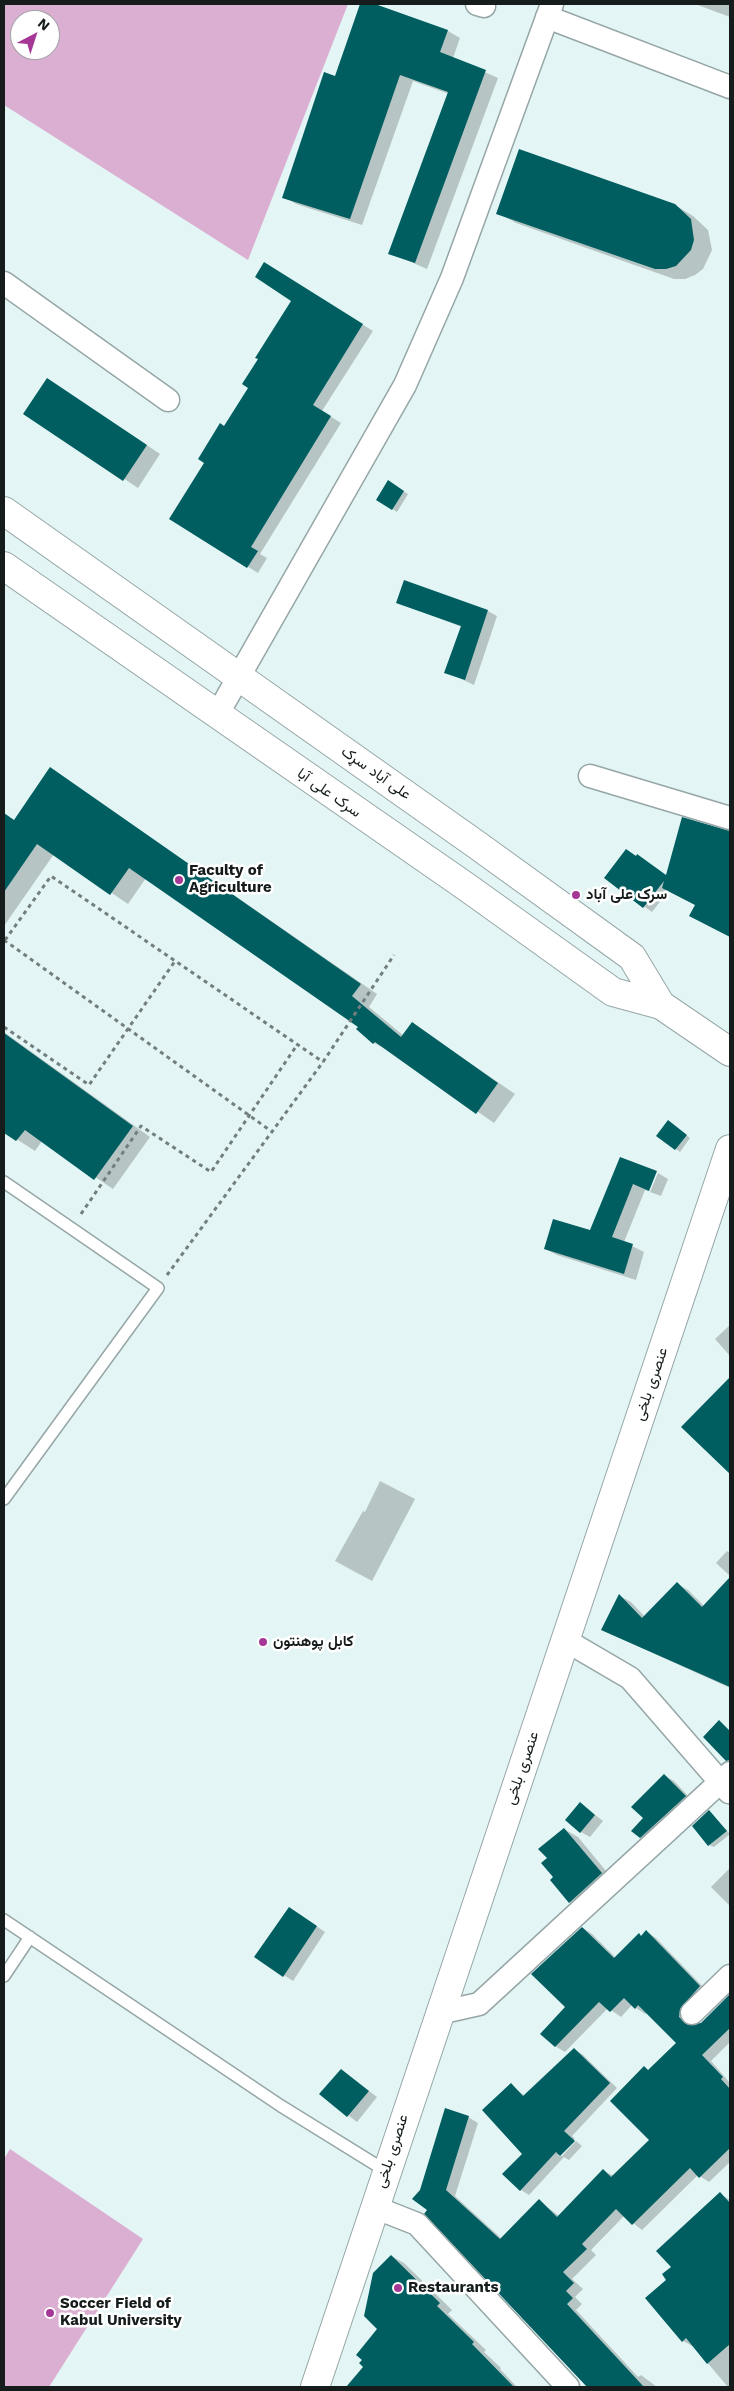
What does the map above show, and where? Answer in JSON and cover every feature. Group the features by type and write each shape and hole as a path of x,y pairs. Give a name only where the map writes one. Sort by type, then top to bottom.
{"street":[{"path":"217,715 405,386 452,278 549,10 730,87"},
{"path":"4,283 168,400"},
{"name":"علی آباد سړک","path":"4,511 632,957 661,1004 730,1052"},
{"name":"سرک علی آبا","path":"4,566 468,888 613,992 661,1004"},
{"path":"590,776 730,818"},
{"name":"عنصری بلخی","path":"315,2387 730,1149"},
{"path":"439,2013 479,2004 727,1783 630,1678 565,1640"},
{"path":"692,2013 730,1976"},
{"path":"374,2207 417,2224 568,2387"}],"lane":[{"path":"4,1182 158,1288 4,1499"},
{"path":"4,1920 281,2106 386,2171"},
{"path":"4,1976 30,1937"}],"path":[{"path":"271,1131 4,940 51,876 323,1062"},
{"path":"158,1288 323,1062 394,955"},
{"path":"4,1027 90,1085 175,961"},
{"path":"78,1218 141,1126 211,1172 297,1045"}],"shaded area":[{"path":"4,4 348,4 248,260 4,105"},
{"name":"Soccer Field of Kabul University","path":"10,2149 143,2239 49,2387 4,2387 4,2159"}],"building":[{"path":"360,4 375,4 448,30 440,52 486,70 415,263 388,254 448,92 400,75 350,219 282,198 324,72 335,76"},
{"path":"519,149 675,204 691,219 694,240 691,250 676,266 666,269 655,269 496,214"},
{"path":"264,262 363,324 313,405 331,416 251,547 258,551 247,568 169,519 204,463 198,459 220,423 224,426 248,388 242,384 258,359 255,358 291,301 255,277"},
{"path":"47,378 147,445 123,481 23,414"},
{"path":"388,480 404,491 392,510 376,500"},
{"path":"404,580 488,610 465,680 444,673 461,626 396,603"},
{"name":"Faculty of Agriculture","path":"50,767 361,984 352,996 401,1037 412,1022 498,1083 476,1114 375,1042 373,1044 356,1029 358,1027 129,868 110,895 37,844 4,892 4,813 14,820"},
{"path":"682,817 730,831 730,937 689,916 695,905 662,888 664,881 643,908 604,878 626,849 636,856 637,854 666,875"},
{"path":"4,1033 133,1126 94,1180 25,1130 16,1141 4,1133"},
{"path":"668,1120 687,1135 675,1150 656,1136"},
{"path":"620,1157 657,1171 649,1191 633,1184 612,1237 633,1244 624,1274 544,1249 553,1219 590,1230"},
{"path":"730,1377 730,1474 681,1427"},
{"path":"730,1577 730,1687 601,1630 619,1594 642,1618 677,1582 702,1607"},
{"path":"719,1720 730,1731 730,1760 726,1761 703,1737"},
{"path":"664,1774 686,1796 640,1838 631,1831 643,1818 631,1807"},
{"path":"580,1802 595,1815 580,1833 565,1820"},
{"path":"709,1810 727,1831 708,1846 692,1826"},
{"path":"564,1828 602,1873 569,1903 550,1880 553,1877 541,1863 547,1858 538,1849"},
{"path":"289,1907 317,1926 283,1977 254,1957"},
{"path":"582,1927 614,1958 639,1933 641,1936 646,1930 700,1986 680,2009 679,2017 688,2025 701,2023 730,1994 730,2028 702,2055 723,2077 721,2079 730,2089 730,2148 699,2178 690,2168 632,2225 616,2209 582,2244 587,2249 563,2272 574,2283 566,2291 573,2298 567,2304 644,2387 587,2387 424,2214 427,2210 412,2199 420,2190 445,2108 469,2116 446,2190 500,2239 539,2199 557,2217 603,2169 611,2177 649,2140 610,2101 644,2066 648,2070 676,2043 638,2005 635,2009 624,1998 610,2012 599,2002 555,2047 540,2034 565,2007 531,1974"},
{"path":"574,2048 610,2083 564,2131 575,2141 560,2156 556,2152 520,2191 502,2174 522,2154 482,2110 511,2083 523,2096"},
{"path":"341,2069 369,2091 347,2117 319,2094"},
{"path":"720,2192 730,2203 730,2344 707,2364 686,2338 682,2342 645,2298 666,2280 662,2274 671,2267 656,2251"},
{"path":"391,2255 440,2303 437,2306 474,2342 472,2344 514,2387 346,2387 363,2367 359,2363 362,2360 356,2355 377,2329 364,2316 373,2273"}],"place":[{"name":"Faculty of Agriculture","path":"179,880"},
{"name":"سرک علی آباد","path":"576,895"},
{"name":"کابل پوهنتون","path":"263,1642"},
{"name":"Restaurants","path":"398,2288"},
{"name":"Soccer Field of Kabul University","path":"50,2313"}]}
